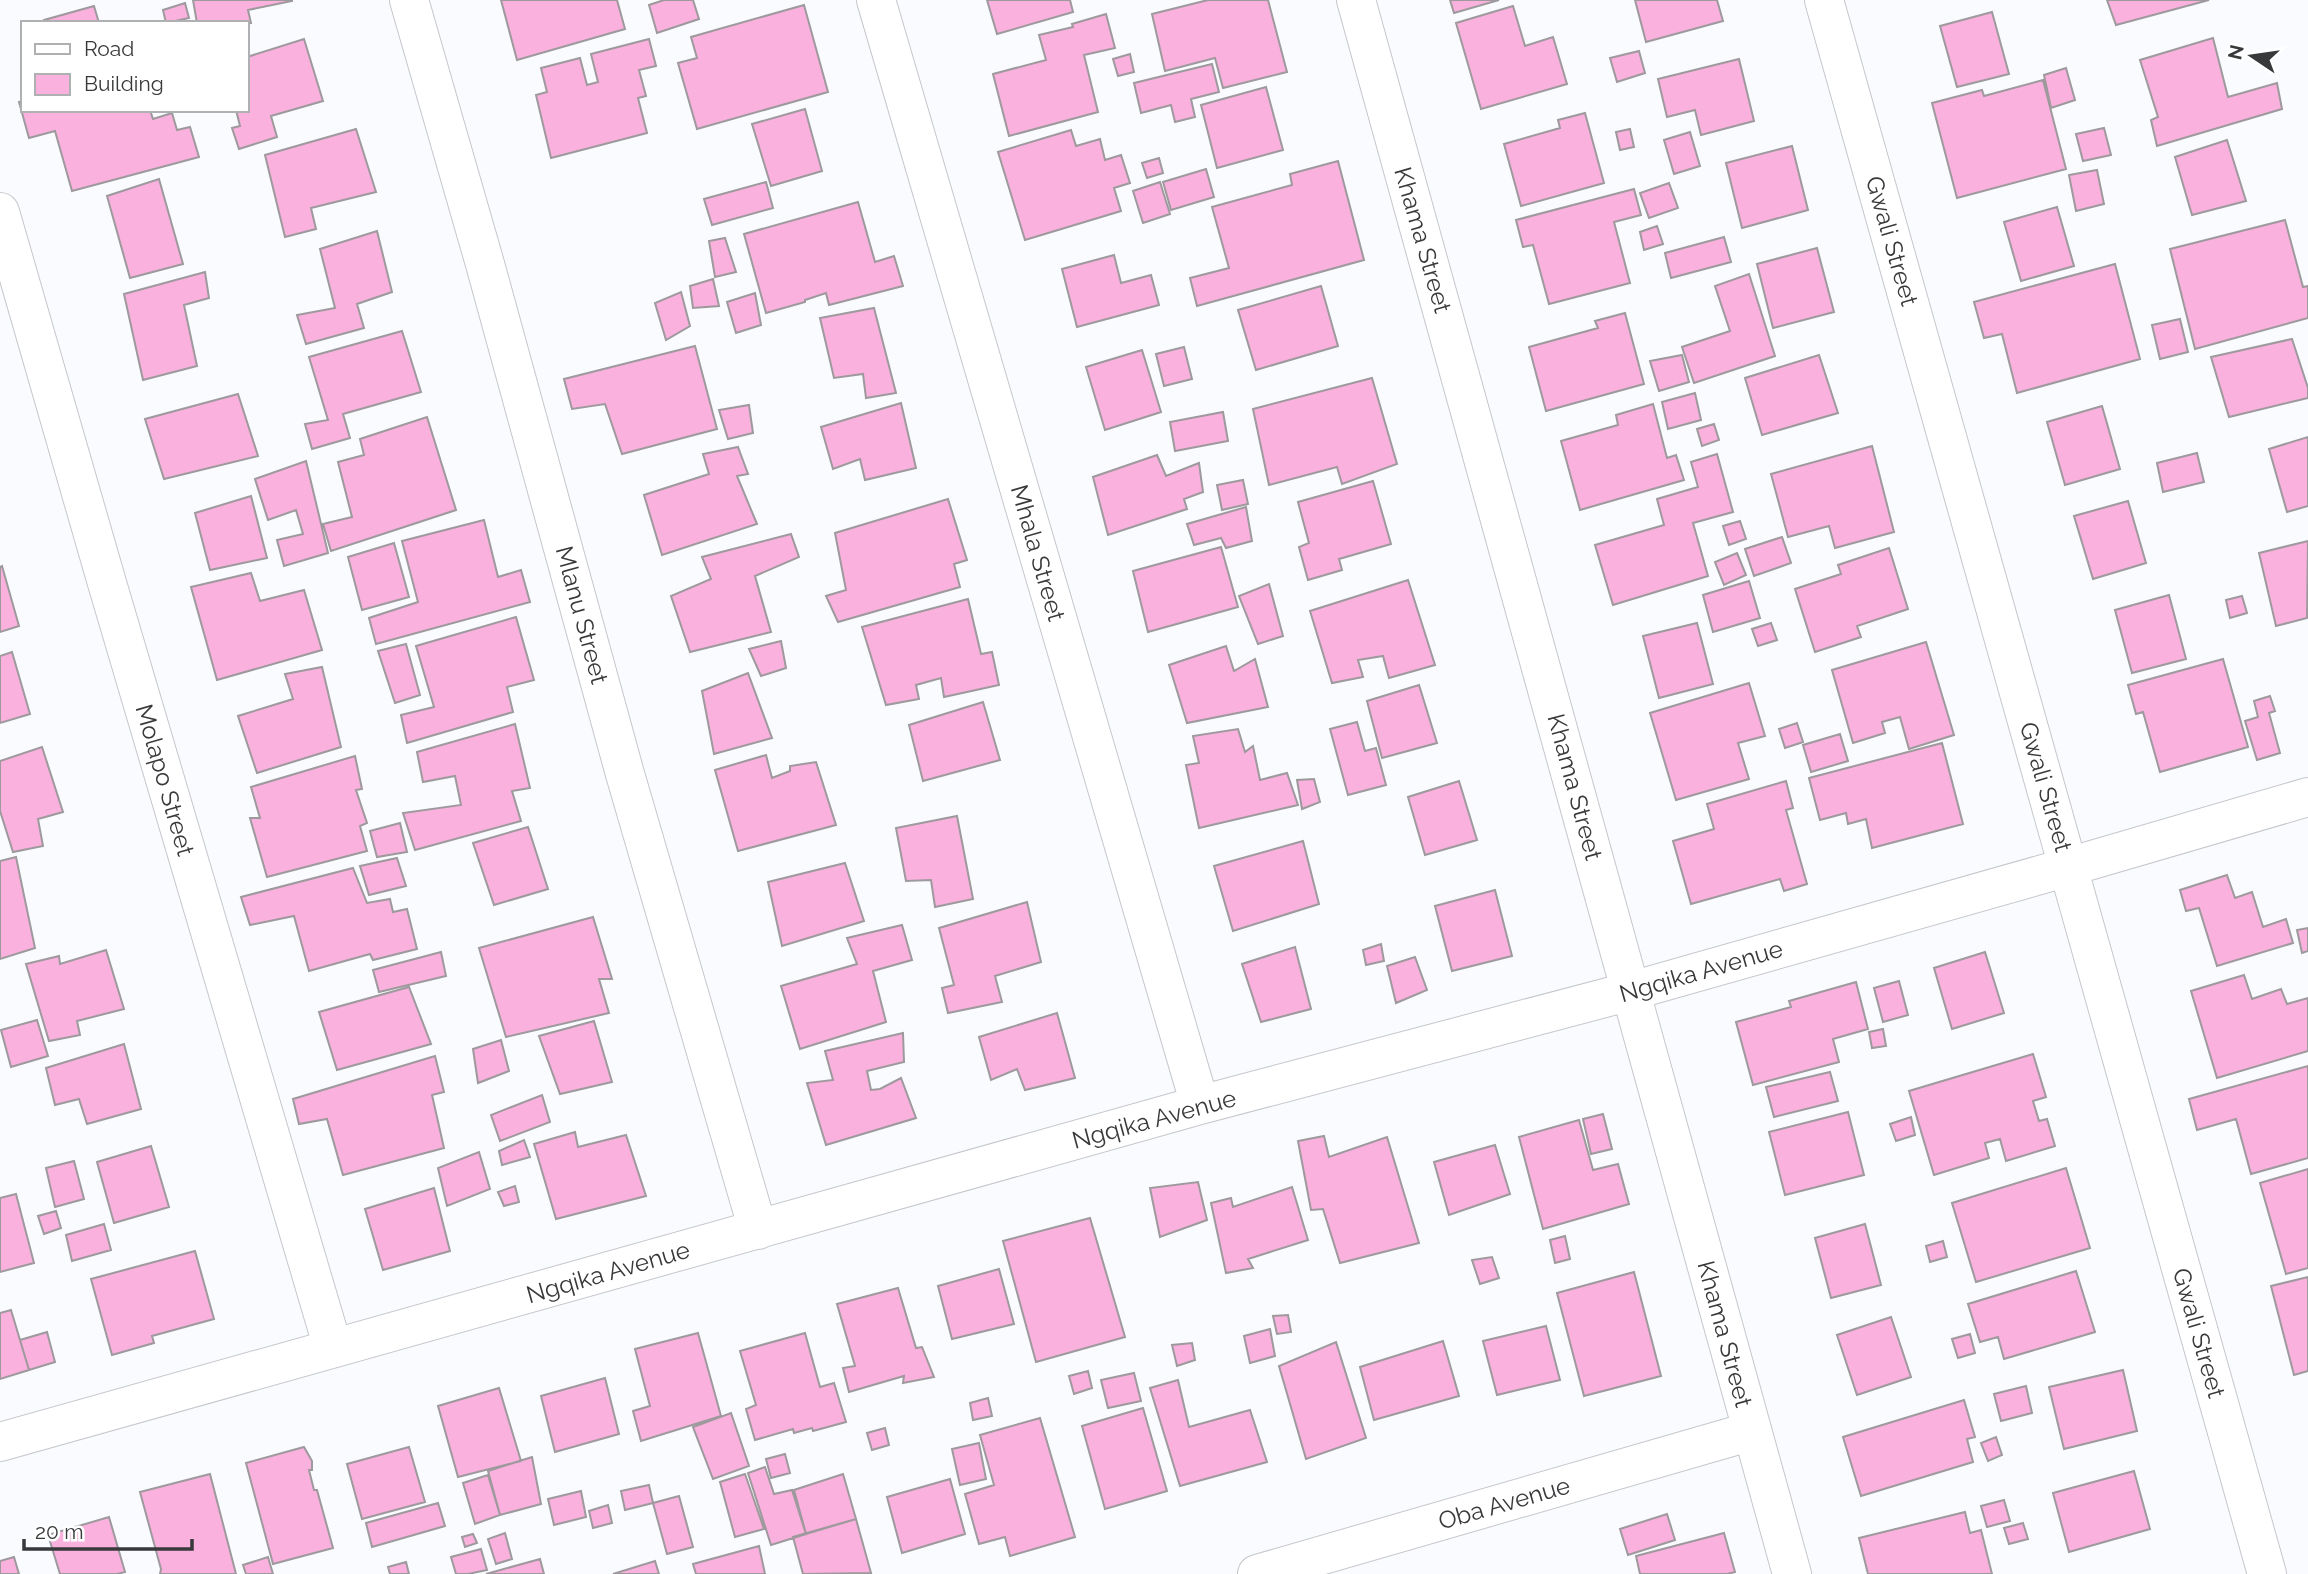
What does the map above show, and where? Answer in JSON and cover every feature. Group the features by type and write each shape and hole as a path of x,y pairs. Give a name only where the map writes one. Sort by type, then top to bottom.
{"street":[{"name":"Mlanu Street","path":"409,0 485,264 625,774 758,1230"},
{"name":"Mhala Street","path":"876,0 1200,1105"},
{"name":"Khama Street","path":"1356,0 1792,1574"},
{"name":"Gwali Street","path":"1824,0 2267,1574"},
{"name":"Molapo Street","path":"0,212 333,1348"},
{"name":"Ngqika Avenue","path":"0,1442 1200,1105 1631,990 2308,797"},
{"name":"Oba Avenue","path":"1257,1574 1752,1431"}],"building":[{"path":"193,0 292,0 248,10 251,23 248,24 248,21 197,21"},
{"path":"501,0 617,0 625,29 517,60"},
{"path":"664,0 693,0 699,19 657,33 649,5"},
{"path":"987,0 1070,0 1073,12 997,34"},
{"path":"1208,0 1268,0 1287,72 1223,88 1215,58 1165,71 1152,14"},
{"path":"1450,0 1499,0 1454,13"},
{"path":"1635,0 1717,0 1723,21 1646,42"},
{"path":"2107,0 2209,0 2116,25"},
{"path":"185,3 189,18 166,21 163,10"},
{"path":"804,5 828,92 697,129 678,63 697,58 691,37"},
{"path":"94,6 98,21 44,21"},
{"path":"1513,6 1525,46 1553,37 1567,84 1481,109 1456,23"},
{"path":"1992,12 2009,74 1957,87 1940,26"},
{"path":"1106,14 1115,48 1084,55 1098,112 1009,136 993,74 1046,60 1039,35 1073,27 1072,24"},
{"path":"2213,38 2228,97 2277,83 2282,109 2157,146 2151,120 2158,117 2140,60"},
{"path":"304,39 323,101 271,116 277,137 239,149 232,128 240,126 236,112 248,112 248,57"},
{"path":"649,39 656,66 639,70 646,96 638,98 647,133 551,158 536,95 547,92 541,68 580,58 587,85 598,82 591,54"},
{"path":"1639,51 1645,73 1617,82 1610,58"},
{"path":"1130,54 1134,72 1118,76 1113,59"},
{"path":"1739,59 1754,121 1701,135 1695,110 1667,117 1658,79"},
{"path":"1212,64 1219,92 1191,99 1195,117 1175,122 1171,105 1141,113 1134,83"},
{"path":"2066,68 2075,100 2051,108 2044,75"},
{"path":"2043,80 2066,169 1957,198 1932,103 1982,90 1984,96"},
{"path":"1266,87 1283,150 1217,168 1201,105"},
{"path":"805,109 822,171 771,186 752,124"},
{"path":"22,112 151,112 153,119 172,113 177,130 190,127 199,157 72,191 55,131 29,138"},
{"path":"1585,113 1604,183 1521,206 1504,144 1560,128 1558,120"},
{"path":"2104,128 2111,155 2083,161 2076,134"},
{"path":"356,129 376,192 311,208 316,229 285,237 265,155"},
{"path":"1630,129 1634,147 1620,150 1616,132"},
{"path":"1071,130 1076,146 1100,139 1105,160 1121,155 1130,183 1114,188 1121,211 1025,240 998,152"},
{"path":"1690,132 1700,166 1674,174 1664,140"},
{"path":"2227,140 2246,201 2192,215 2175,157"},
{"path":"1792,146 1808,210 1742,228 1726,163"},
{"path":"1159,158 1163,173 1147,178 1142,163"},
{"path":"1338,161 1364,260 1197,306 1190,278 1229,268 1212,207 1292,185 1290,174"},
{"path":"1206,169 1214,197 1171,210 1163,182"},
{"path":"2097,170 2104,204 2076,211 2069,175"},
{"path":"159,179 183,264 130,278 107,196"},
{"path":"766,182 773,208 712,225 704,199"},
{"path":"1160,182 1170,214 1143,223 1133,191"},
{"path":"1669,183 1678,208 1649,218 1640,193"},
{"path":"1634,189 1641,215 1614,222 1630,283 1549,304 1533,245 1523,247 1516,220"},
{"path":"858,202 875,262 894,256 903,286 829,305 826,293 766,313 744,234"},
{"path":"2057,207 2074,266 2021,281 2004,222"},
{"path":"2285,220 2303,287 2308,286 2308,318 2195,349 2170,249"},
{"path":"1657,226 1663,244 1644,250 1640,232"},
{"path":"377,231 392,292 357,304 364,328 306,344 297,315 335,308 320,249"},
{"path":"1724,237 1731,262 1671,278 1665,253"},
{"path":"725,238 736,272 715,277 709,241"},
{"path":"1817,248 1834,312 1773,328 1757,264"},
{"path":"1114,255 1121,283 1151,275 1159,305 1077,327 1062,269"},
{"path":"2115,264 2140,359 2017,393 2002,334 1984,338 1974,302"},
{"path":"205,272 209,298 184,305 197,366 143,380 124,294"},
{"path":"1749,274 1775,356 1694,383 1682,347 1730,331 1715,286"},
{"path":"713,279 719,306 693,308 690,286"},
{"path":"1321,286 1338,346 1256,370 1238,310"},
{"path":"681,292 690,326 666,340 655,303"},
{"path":"755,293 761,325 736,333 727,302"},
{"path":"874,308 896,393 866,398 863,374 834,378 820,318"},
{"path":"1625,313 1644,384 1546,411 1529,347 1598,328 1595,321"},
{"path":"2180,319 2188,352 2160,359 2152,325"},
{"path":"402,331 421,392 343,414 350,438 312,449 305,424 328,420 309,357"},
{"path":"2292,339 2308,388 2308,398 2229,417 2211,357"},
{"path":"695,346 717,429 622,454 605,404 572,409 564,379"},
{"path":"1184,347 1192,379 1164,386 1156,354"},
{"path":"1142,350 1161,412 1105,430 1086,367"},
{"path":"1682,355 1689,382 1659,391 1650,361"},
{"path":"1819,355 1838,413 1762,435 1745,378"},
{"path":"1372,378 1397,464 1342,484 1337,467 1269,485 1253,409"},
{"path":"1695,393 1701,420 1668,429 1662,402"},
{"path":"238,394 258,456 164,479 145,419"},
{"path":"901,403 916,468 865,480 860,459 833,469 821,427"},
{"path":"1653,404 1667,458 1676,455 1684,480 1580,510 1561,441 1618,425 1616,415"},
{"path":"749,405 753,433 728,439 719,410"},
{"path":"2102,406 2120,469 2065,485 2047,422"},
{"path":"1223,412 1228,441 1175,451 1170,422"},
{"path":"427,417 456,510 331,551 323,524 352,517 338,462 364,455 360,439"},
{"path":"1714,424 1719,440 1702,446 1697,429"},
{"path":"2308,437 2308,506 2287,512 2269,449"},
{"path":"1872,446 1894,532 1835,548 1829,526 1788,537 1771,474"},
{"path":"738,447 748,474 737,476 757,524 662,555 644,495 709,474 703,454"},
{"path":"2197,453 2204,482 2163,492 2157,463"},
{"path":"1717,454 1733,512 1693,523 1708,576 1613,605 1595,545 1664,525 1657,499 1698,487 1691,462"},
{"path":"1157,455 1166,476 1199,463 1203,492 1184,499 1187,509 1108,535 1093,477"},
{"path":"306,461 328,553 284,566 277,540 303,534 296,510 268,520 255,479"},
{"path":"1243,480 1248,504 1222,510 1217,485"},
{"path":"1373,481 1391,544 1339,559 1342,570 1308,580 1299,547 1309,543 1298,502"},
{"path":"251,496 267,558 210,570 195,513"},
{"path":"948,499 967,560 954,564 960,587 838,622 826,596 846,590 835,533"},
{"path":"2128,501 2146,563 2093,579 2074,516"},
{"path":"1246,507 1252,541 1226,548 1221,538 1194,545 1187,524"},
{"path":"484,520 498,577 521,570 530,602 376,644 369,618 418,602 402,541"},
{"path":"1740,521 1746,539 1729,545 1723,526"},
{"path":"791,534 799,557 755,576 771,632 690,652 671,596 711,579 702,557"},
{"path":"1782,537 1791,563 1754,576 1745,549"},
{"path":"2308,541 2307,618 2276,626 2259,553"},
{"path":"394,543 409,597 362,610 348,557"},
{"path":"1221,547 1238,607 1148,632 1133,571"},
{"path":"1889,548 1908,609 1857,626 1861,637 1815,652 1795,589 1841,574 1838,565"},
{"path":"1737,553 1746,575 1724,585 1715,562"},
{"path":"2,566 19,626 0,632 0,567"},
{"path":"251,573 260,601 304,590 322,650 217,680 191,587"},
{"path":"1408,580 1435,665 1389,678 1383,656 1358,660 1363,677 1332,683 1310,611"},
{"path":"1749,581 1760,618 1713,632 1703,595"},
{"path":"1269,584 1283,636 1258,644 1239,596"},
{"path":"2169,595 2186,659 2132,673 2115,610"},
{"path":"2242,596 2247,613 2230,618 2226,600"},
{"path":"968,599 981,654 992,652 999,685 944,697 941,678 916,685 919,699 886,705 862,627"},
{"path":"516,617 534,680 507,687 513,712 407,743 401,715 434,707 416,646"},
{"path":"1697,623 1713,684 1659,698 1643,636"},
{"path":"1771,623 1777,640 1758,646 1752,629"},
{"path":"781,641 786,668 761,676 749,649"},
{"path":"1926,642 1954,735 1909,749 1900,717 1882,722 1885,733 1853,743 1832,670"},
{"path":"406,644 420,695 395,703 378,651"},
{"path":"1226,646 1234,671 1255,659 1268,707 1187,723 1169,665"},
{"path":"12,652 30,714 0,723 0,656"},
{"path":"2223,659 2248,747 2160,772 2143,712 2136,714 2128,685"},
{"path":"322,667 341,747 257,773 238,716 293,699 285,674"},
{"path":"748,673 772,738 714,754 702,691"},
{"path":"1749,683 1765,736 1738,743 1749,779 1676,800 1650,713"},
{"path":"1419,685 1437,743 1382,758 1367,701"},
{"path":"2270,696 2275,711 2269,713 2280,753 2257,760 2245,721 2258,717 2254,701"},
{"path":"983,702 1000,760 923,781 909,725"},
{"path":"1357,722 1365,751 1376,748 1386,785 1348,795 1330,729"},
{"path":"1797,723 1803,742 1785,748 1779,729"},
{"path":"515,724 530,788 512,791 521,821 415,850 403,813 461,805 455,776 423,782 417,752"},
{"path":"1238,729 1245,752 1253,746 1260,780 1287,773 1298,805 1199,828 1186,765 1199,763 1193,736"},
{"path":"1840,734 1848,761 1811,772 1803,745"},
{"path":"1942,743 1963,824 1872,848 1866,819 1848,824 1846,813 1820,820 1809,778"},
{"path":"42,747 63,812 38,819 43,846 13,852 0,811 0,761"},
{"path":"766,755 772,778 790,771 790,766 816,762 836,825 738,851 715,770"},
{"path":"355,756 362,789 356,790 367,823 360,826 367,851 267,877 250,818 260,818 251,787"},
{"path":"1314,779 1320,802 1302,809 1297,780"},
{"path":"1459,781 1477,840 1425,855 1408,797"},
{"path":"1786,781 1793,808 1786,810 1807,884 1784,891 1780,879 1691,904 1673,841 1714,829 1707,804"},
{"path":"957,816 973,899 935,907 931,880 906,881 896,828"},
{"path":"400,823 407,852 377,857 370,831"},
{"path":"528,827 548,889 494,905 473,843"},
{"path":"1303,841 1319,904 1233,931 1214,866"},
{"path":"16,857 35,948 0,959 0,861"},
{"path":"397,858 406,886 369,895 360,866"},
{"path":"845,863 864,921 782,946 768,882"},
{"path":"353,868 367,903 390,899 393,912 407,909 417,949 373,960 370,954 309,971 294,916 250,925 241,897"},
{"path":"2227,875 2235,898 2252,892 2263,927 2286,919 2293,943 2217,966 2199,908 2186,911 2180,890"},
{"path":"1495,890 1512,956 1452,971 1435,906"},
{"path":"1027,902 1041,962 995,976 1002,1002 948,1013 942,988 954,985 939,928"},
{"path":"593,917 612,979 599,979 609,1013 506,1037 479,948"},
{"path":"902,925 912,960 873,971 886,1022 800,1049 781,986 857,964 847,938"},
{"path":"2308,928 2308,951 2302,953 2297,930"},
{"path":"1381,944 1384,961 1366,965 1363,950"},
{"path":"1295,947 1311,1009 1261,1022 1242,964"},
{"path":"106,950 124,1009 77,1021 80,1035 49,1041 26,964 59,956 60,964"},
{"path":"441,952 446,976 379,992 373,970"},
{"path":"1985,952 2004,1013 1952,1029 1934,968"},
{"path":"1415,957 1427,990 1396,1003 1387,966"},
{"path":"2244,975 2252,999 2281,989 2287,1004 2308,998 2308,1051 2217,1078 2191,991"},
{"path":"1899,981 1908,1015 1883,1022 1874,988"},
{"path":"1856,982 1868,1029 1833,1039 1839,1062 1753,1085 1736,1022 1791,1007 1789,1001"},
{"path":"409,987 431,1044 337,1070 319,1012"},
{"path":"1057,1013 1075,1078 1025,1090 1017,1069 991,1080 979,1037"},
{"path":"37,1020 48,1056 11,1067 1,1030"},
{"path":"594,1021 612,1082 560,1094 539,1036"},
{"path":"1883,1029 1886,1046 1872,1048 1869,1032"},
{"path":"903,1033 904,1062 867,1071 871,1090 880,1089 901,1078 916,1118 826,1145 807,1083 833,1080 825,1051"},
{"path":"501,1040 509,1071 478,1083 473,1049"},
{"path":"124,1044 141,1109 87,1124 79,1099 55,1105 46,1068"},
{"path":"2033,1054 2046,1097 2033,1101 2039,1121 2047,1119 2055,1146 2006,1161 2000,1139 1985,1143 1989,1158 1934,1175 1909,1091"},
{"path":"435,1056 444,1092 432,1095 444,1148 343,1175 327,1119 299,1124 293,1099"},
{"path":"2308,1066 2308,1158 2251,1174 2236,1119 2197,1130 2189,1099"},
{"path":"1830,1072 1838,1101 1774,1117 1766,1087"},
{"path":"542,1095 550,1122 500,1141 491,1115"},
{"path":"1848,1112 1864,1175 1785,1195 1769,1132"},
{"path":"1603,1114 1612,1149 1591,1154 1583,1119"},
{"path":"1911,1117 1915,1135 1896,1141 1890,1124"},
{"path":"1579,1120 1593,1170 1618,1164 1629,1204 1543,1229 1519,1137"},
{"path":"575,1132 578,1147 626,1135 646,1196 556,1219 534,1144"},
{"path":"1324,1136 1329,1157 1387,1137 1419,1243 1340,1263 1323,1209 1311,1210 1298,1141"},
{"path":"524,1140 530,1157 502,1165 499,1151"},
{"path":"1495,1145 1510,1194 1449,1215 1434,1162"},
{"path":"151,1146 169,1207 114,1223 97,1162"},
{"path":"479,1152 490,1189 447,1206 438,1168"},
{"path":"74,1161 84,1199 55,1207 46,1168"},
{"path":"2066,1168 2090,1248 1976,1282 1952,1203"},
{"path":"2308,1169 2308,1268 2286,1274 2260,1183"},
{"path":"1198,1182 1207,1220 1160,1237 1150,1188"},
{"path":"515,1186 519,1202 504,1206 498,1192"},
{"path":"1292,1187 1308,1240 1248,1259 1253,1268 1226,1273 1211,1203 1231,1198 1233,1207"},
{"path":"434,1188 450,1251 383,1270 365,1209"},
{"path":"16,1194 34,1263 0,1272 0,1198"},
{"path":"56,1211 61,1228 44,1234 38,1216"},
{"path":"1090,1218 1125,1337 1036,1362 1003,1241"},
{"path":"104,1224 111,1250 72,1261 66,1235"},
{"path":"1865,1224 1881,1285 1831,1298 1815,1238"},
{"path":"1565,1236 1570,1259 1555,1263 1550,1240"},
{"path":"1943,1241 1947,1257 1930,1262 1926,1246"},
{"path":"195,1251 214,1319 152,1336 154,1343 112,1355 91,1279"},
{"path":"1492,1257 1499,1278 1480,1284 1472,1260"},
{"path":"999,1269 1014,1324 952,1339 938,1286"},
{"path":"2076,1271 2095,1332 2004,1359 1998,1337 1980,1342 1968,1304"},
{"path":"1634,1272 1661,1376 1584,1396 1557,1293"},
{"path":"2308,1277 2308,1371 2294,1375 2271,1286"},
{"path":"898,1288 916,1348 922,1347 934,1377 903,1383 904,1376 849,1392 843,1368 855,1366 837,1304"},
{"path":"11,1310 29,1370 0,1379 0,1313"},
{"path":"1288,1315 1291,1332 1277,1334 1273,1316"},
{"path":"1891,1317 1911,1377 1857,1395 1837,1335"},
{"path":"1546,1326 1560,1380 1497,1395 1483,1341"},
{"path":"1270,1329 1275,1356 1250,1363 1244,1336"},
{"path":"47,1332 55,1362 29,1370 20,1340"},
{"path":"698,1333 721,1416 641,1441 633,1411 650,1406 635,1349"},
{"path":"805,1333 820,1387 834,1383 846,1422 813,1431 812,1428 794,1433 793,1429 755,1440 746,1409 756,1405 740,1351"},
{"path":"1970,1334 1975,1353 1958,1358 1952,1339"},
{"path":"1443,1341 1459,1396 1374,1420 1360,1367"},
{"path":"1336,1342 1366,1438 1306,1459 1279,1366"},
{"path":"1192,1343 1195,1360 1177,1366 1172,1345"},
{"path":"2123,1370 2137,1431 2064,1449 2049,1387"},
{"path":"1088,1371 1092,1388 1074,1394 1069,1376"},
{"path":"1134,1373 1141,1401 1108,1408 1101,1380"},
{"path":"605,1378 619,1434 555,1452 541,1396"},
{"path":"1178,1380 1189,1427 1250,1410 1267,1462 1180,1486 1150,1388"},
{"path":"2026,1386 2032,1413 2001,1421 1994,1394"},
{"path":"499,1388 521,1461 458,1477 438,1406"},
{"path":"988,1398 992,1416 973,1420 970,1403"},
{"path":"1964,1400 1975,1437 1967,1439 1973,1462 1861,1496 1843,1437"},
{"path":"1143,1408 1167,1491 1105,1509 1082,1426"},
{"path":"731,1413 749,1466 713,1479 693,1427"},
{"path":"1040,1418 1075,1537 1010,1556 1005,1537 979,1544 965,1494 994,1485 980,1435"},
{"path":"885,1428 889,1445 872,1450 867,1433"},
{"path":"1996,1437 2002,1455 1988,1461 1981,1443"},
{"path":"979,1443 986,1479 960,1485 952,1449"},
{"path":"304,1447 312,1461 312,1470 309,1470 333,1548 273,1564 246,1463"},
{"path":"409,1447 425,1502 362,1519 347,1464"},
{"path":"785,1454 790,1473 771,1478 766,1459"},
{"path":"532,1457 541,1504 500,1515 488,1471"},
{"path":"765,1467 774,1494 792,1490 806,1534 771,1545 748,1473"},
{"path":"2134,1471 2150,1529 2069,1552 2053,1493"},
{"path":"210,1474 236,1574 160,1574 161,1569 140,1492"},
{"path":"745,1474 764,1529 735,1537 720,1482"},
{"path":"843,1474 856,1519 806,1534 794,1490"},
{"path":"488,1475 500,1515 475,1524 463,1483"},
{"path":"950,1479 965,1534 902,1553 887,1497"},
{"path":"649,1485 653,1503 625,1510 621,1491"},
{"path":"581,1491 586,1517 554,1525 548,1499"},
{"path":"679,1496 693,1547 667,1554 653,1503"},
{"path":"2004,1500 2010,1521 1987,1527 1981,1506"},
{"path":"438,1503 445,1526 372,1547 366,1523"},
{"path":"608,1505 612,1523 593,1528 589,1511"},
{"path":"1965,1512 1970,1533 1981,1530 1992,1574 1868,1574 1859,1538"},
{"path":"1667,1514 1675,1540 1628,1555 1620,1529"},
{"path":"109,1517 125,1572 60,1574 48,1535"},
{"path":"856,1519 871,1573 803,1574 793,1537"},
{"path":"2023,1523 2028,1539 2009,1544 2004,1528"},
{"path":"505,1533 512,1559 496,1564 488,1539"},
{"path":"1724,1533 1735,1572 1640,1574 1636,1556"},
{"path":"473,1534 477,1543 465,1547 462,1537"},
{"path":"759,1546 765,1574 696,1574 693,1564"},
{"path":"481,1549 487,1570 456,1574 451,1557"},
{"path":"14,1557 19,1574 0,1574 0,1561"},
{"path":"268,1557 273,1574 246,1574 243,1565"},
{"path":"540,1559 544,1574 486,1574"},
{"path":"655,1561 659,1574 613,1574"},
{"path":"406,1562 409,1574 390,1574 388,1567"}]}
